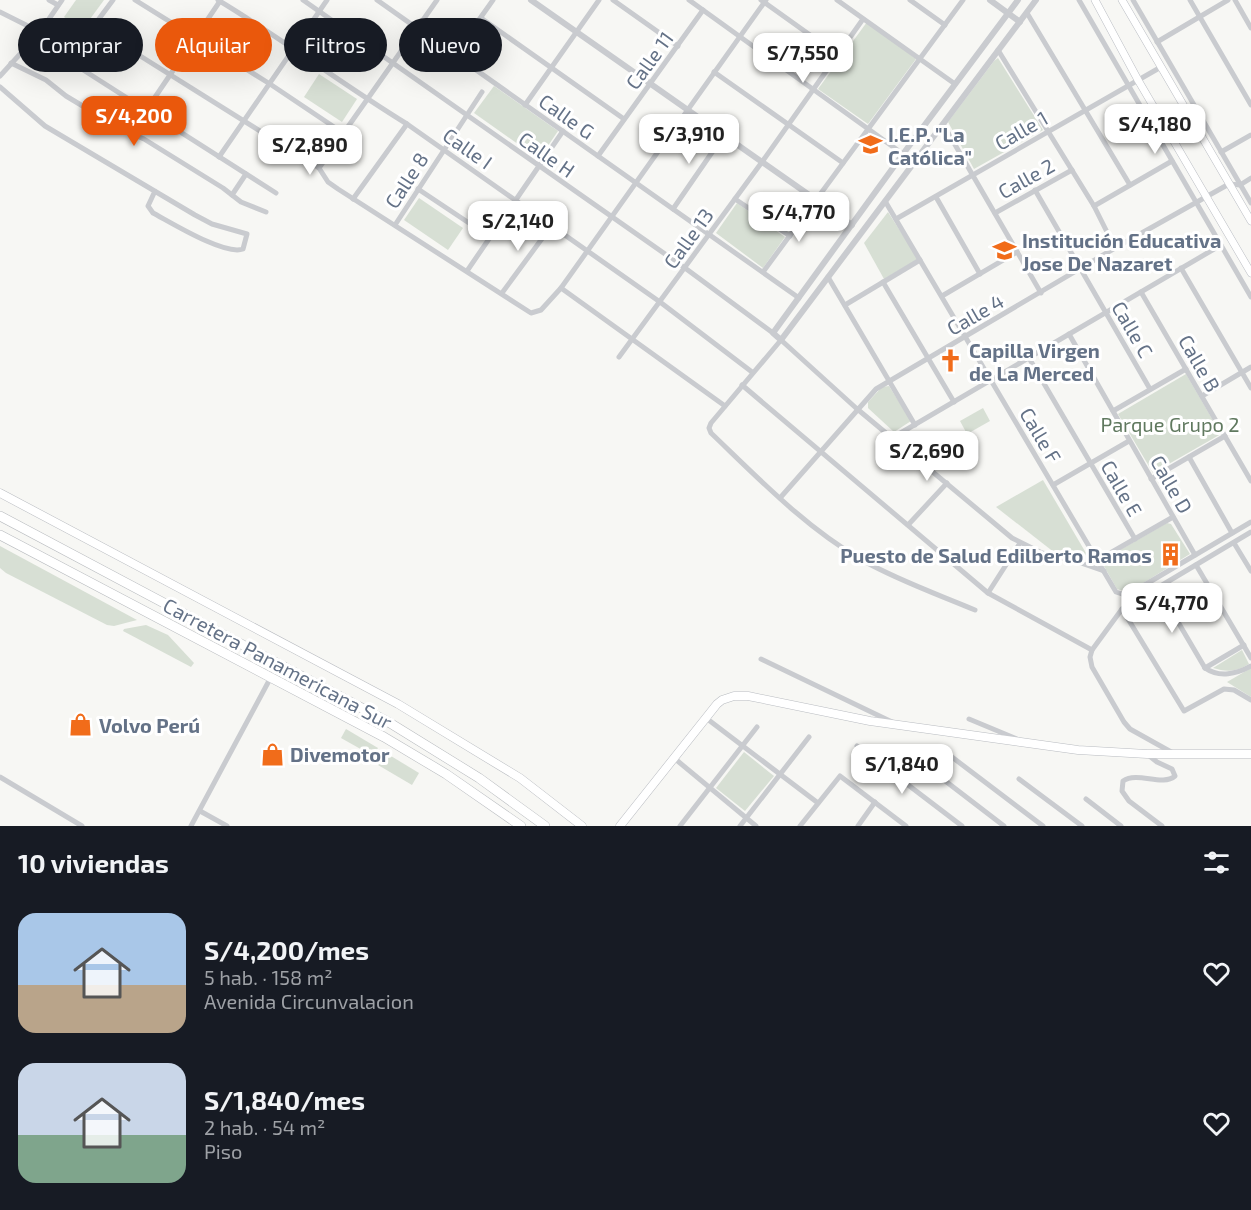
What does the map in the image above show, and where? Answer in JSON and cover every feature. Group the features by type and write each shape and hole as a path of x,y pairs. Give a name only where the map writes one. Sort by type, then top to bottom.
{"highway":[{"name":"Carretera Panamericana Sur","path":"0,516 390,723 479,778 545,826"},
{"name":"Carretera Panamericana Sur","path":"0,535 271,676 411,753 463,785 521,826"}],"main road":[{"path":"1095,0 1138,80 1251,273"},
{"path":"1122,0 1251,221"},
{"path":"0,493 398,704 520,778 582,826"},
{"path":"620,826 722,700 741,695 897,725 1102,753 1251,754"}],"street":[{"path":"49,0 60,3 50,18"},
{"path":"100,18 113,0"},
{"path":"135,0 164,18"},
{"name":"Calle H","path":"303,0 773,333"},
{"path":"314,18 327,0"},
{"path":"424,18 437,0"},
{"path":"481,18 493,0"},
{"path":"531,0 852,225"},
{"path":"525,105 599,0"},
{"path":"613,0 678,46"},
{"path":"689,0 903,154"},
{"path":"837,0 955,84"},
{"path":"910,0 945,25"},
{"path":"764,272 963,0"},
{"path":"990,0 1020,22"},
{"path":"1018,0 773,333 856,408 1012,538 1042,553 1081,562 1104,571"},
{"path":"975,610 861,560 780,498 711,433 709,428 752,372 781,340 1036,0"},
{"path":"1079,0 1251,297"},
{"path":"1133,0 1251,203"},
{"path":"1190,0 1251,105"},
{"path":"1157,42 1228,0"},
{"path":"1235,0 1251,27"},
{"path":"208,18 219,1"},
{"name":"Calle I","path":"219,1 284,43"},
{"name":"Calle G","path":"380,1 403,18"},
{"path":"143,57 319,168 328,182 531,313 541,310 561,288 764,1 838,55"},
{"name":"Calle 11","path":"598,156 703,10"},
{"path":"0,12 18,21"},
{"path":"1027,13 1130,185"},
{"name":"Calle 13","path":"619,357 762,162 863,19"},
{"path":"502,33 624,119"},
{"path":"998,50 1094,206 1115,248"},
{"path":"319,168 399,54"},
{"path":"0,76 18,56"},
{"path":"11,63 46,80 66,96 121,129 144,139 241,202 266,212"},
{"path":"219,157 284,64"},
{"name":"Calle 1","path":"896,219 1161,67"},
{"path":"87,72 276,193"},
{"path":"251,72 343,133"},
{"name":"Calle I","path":"327,72 407,124 552,225 660,302 752,372"},
{"name":"Calle G","path":"478,72 799,297"},
{"path":"714,72 843,163"},
{"path":"147,109 170,74"},
{"path":"0,87 45,126 154,191 212,225 247,234 243,249 234,250 198,238 153,213 148,206 154,191"},
{"name":"Calle 8","path":"395,225 482,92"},
{"path":"353,199 407,124"},
{"path":"943,124 1041,293"},
{"path":"467,271 563,131"},
{"path":"673,208 724,135"},
{"path":"1221,152 1251,135"},
{"path":"1094,206 1172,161"},
{"name":"Calle 2","path":"995,213 1072,170"},
{"path":"232,195 246,174"},
{"path":"1229,184 1240,184 1251,178"},
{"name":"Calle 4","path":"780,498 867,396 889,380 1229,184"},
{"path":"418,189 490,237"},
{"name":"Calle C","path":"1035,190 1150,389"},
{"path":"936,196 980,274"},
{"path":"735,199 790,236"},
{"name":"Calle F","path":"885,201 1116,592 1125,595 1131,593 1195,555"},
{"path":"502,293 552,225"},
{"path":"892,438 1221,245"},
{"path":"942,296 1017,252"},
{"path":"845,305 920,260"},
{"path":"1181,268 1251,388"},
{"path":"828,277 915,425"},
{"path":"883,282 954,402"},
{"path":"561,288 725,406"},
{"name":"Calle B","path":"1141,292 1251,481"},
{"name":"Calle D","path":"1069,334 1195,555"},
{"name":"Calle E","path":"1029,358 1134,539"},
{"path":"1202,396 1251,367"},
{"path":"1113,411 1186,369"},
{"path":"742,385 988,593 1092,650"},
{"path":"1151,478 1225,436"},
{"path":"1053,485 1130,441"},
{"path":"1189,457 1232,534"},
{"path":"908,525 946,483"},
{"path":"1098,560 1173,517"},
{"path":"1195,555 1251,522"},
{"path":"1176,754 1130,729 1124,722 1092,667 1090,657 1092,650 1122,609 1251,532"},
{"path":"988,593 1020,543"},
{"path":"1234,543 1251,572"},
{"path":"1196,566 1251,658"},
{"path":"1158,588 1205,668 1224,675 1243,671 1251,666"},
{"path":"1122,609 1184,711 1224,689 1234,690 1251,700"},
{"path":"1205,668 1244,645"},
{"path":"761,659 897,725"},
{"path":"191,826 271,676"},
{"path":"706,718 818,803"},
{"path":"969,718 1025,742"},
{"path":"680,826 757,727"},
{"path":"740,826 809,737"},
{"path":"857,746 962,826"},
{"path":"945,751 1043,826"},
{"path":"1147,754 1172,769 1174,776 1168,780 1127,778 1123,781 1122,791 1129,801 1162,826"},
{"path":"674,758 756,826"},
{"path":"931,770 1004,826"},
{"path":"800,826 840,776 906,826"},
{"path":"0,777 82,826"},
{"path":"1019,779 1082,826"},
{"path":"1086,799 1121,826"},
{"path":"858,826 875,802"},
{"path":"200,811 218,824 227,826"}],"green space":[{"path":"76,0 104,0 91,18 64,17"},
{"path":"867,22 916,59 868,124 818,89"},
{"path":"998,58 1043,130 974,169 948,122"},
{"path":"319,74 357,99 342,122 304,97"},
{"path":"494,86 558,131 539,159 474,113"},
{"path":"419,198 463,228 448,250 404,220"},
{"path":"737,203 785,237 763,268 716,233"},
{"path":"888,212 918,259 884,279 864,243"},
{"name":"Parque Grupo 2","path":"1186,374 1221,434 1153,473 1118,414"},
{"path":"889,386 911,421 894,432 868,408 868,402 882,387"},
{"path":"983,408 990,421 967,434 960,421"},
{"path":"1043,480 1086,553 1084,558 1055,553 996,507"},
{"path":"1167,523 1171,524 1190,554 1132,590 1127,592 1117,589 1101,561"},
{"path":"0,546 137,620 114,626 107,625 6,573 0,568"},
{"path":"146,625 168,635 194,663 191,667 123,631"},
{"path":"1242,650 1249,664 1231,671 1213,668"},
{"path":"1251,668 1251,697 1227,682"},
{"path":"346,729 378,748 373,756 341,738"},
{"path":"744,752 774,776 745,811 716,788"},
{"path":"386,753 419,773 412,785 378,765"}],"place":[{"name":"I.E.P. \"La Católica\"","path":"870,145"},
{"name":"Institución Educativa Jose De Nazaret","path":"1004,251"},
{"name":"Capilla Virgen de La Merced","path":"951,361"},
{"name":"Puesto de Salud Edilberto Ramos","path":"1170,555"},
{"name":"Volvo Perú","path":"81,725"},
{"name":"Divemotor","path":"272,754"}]}
